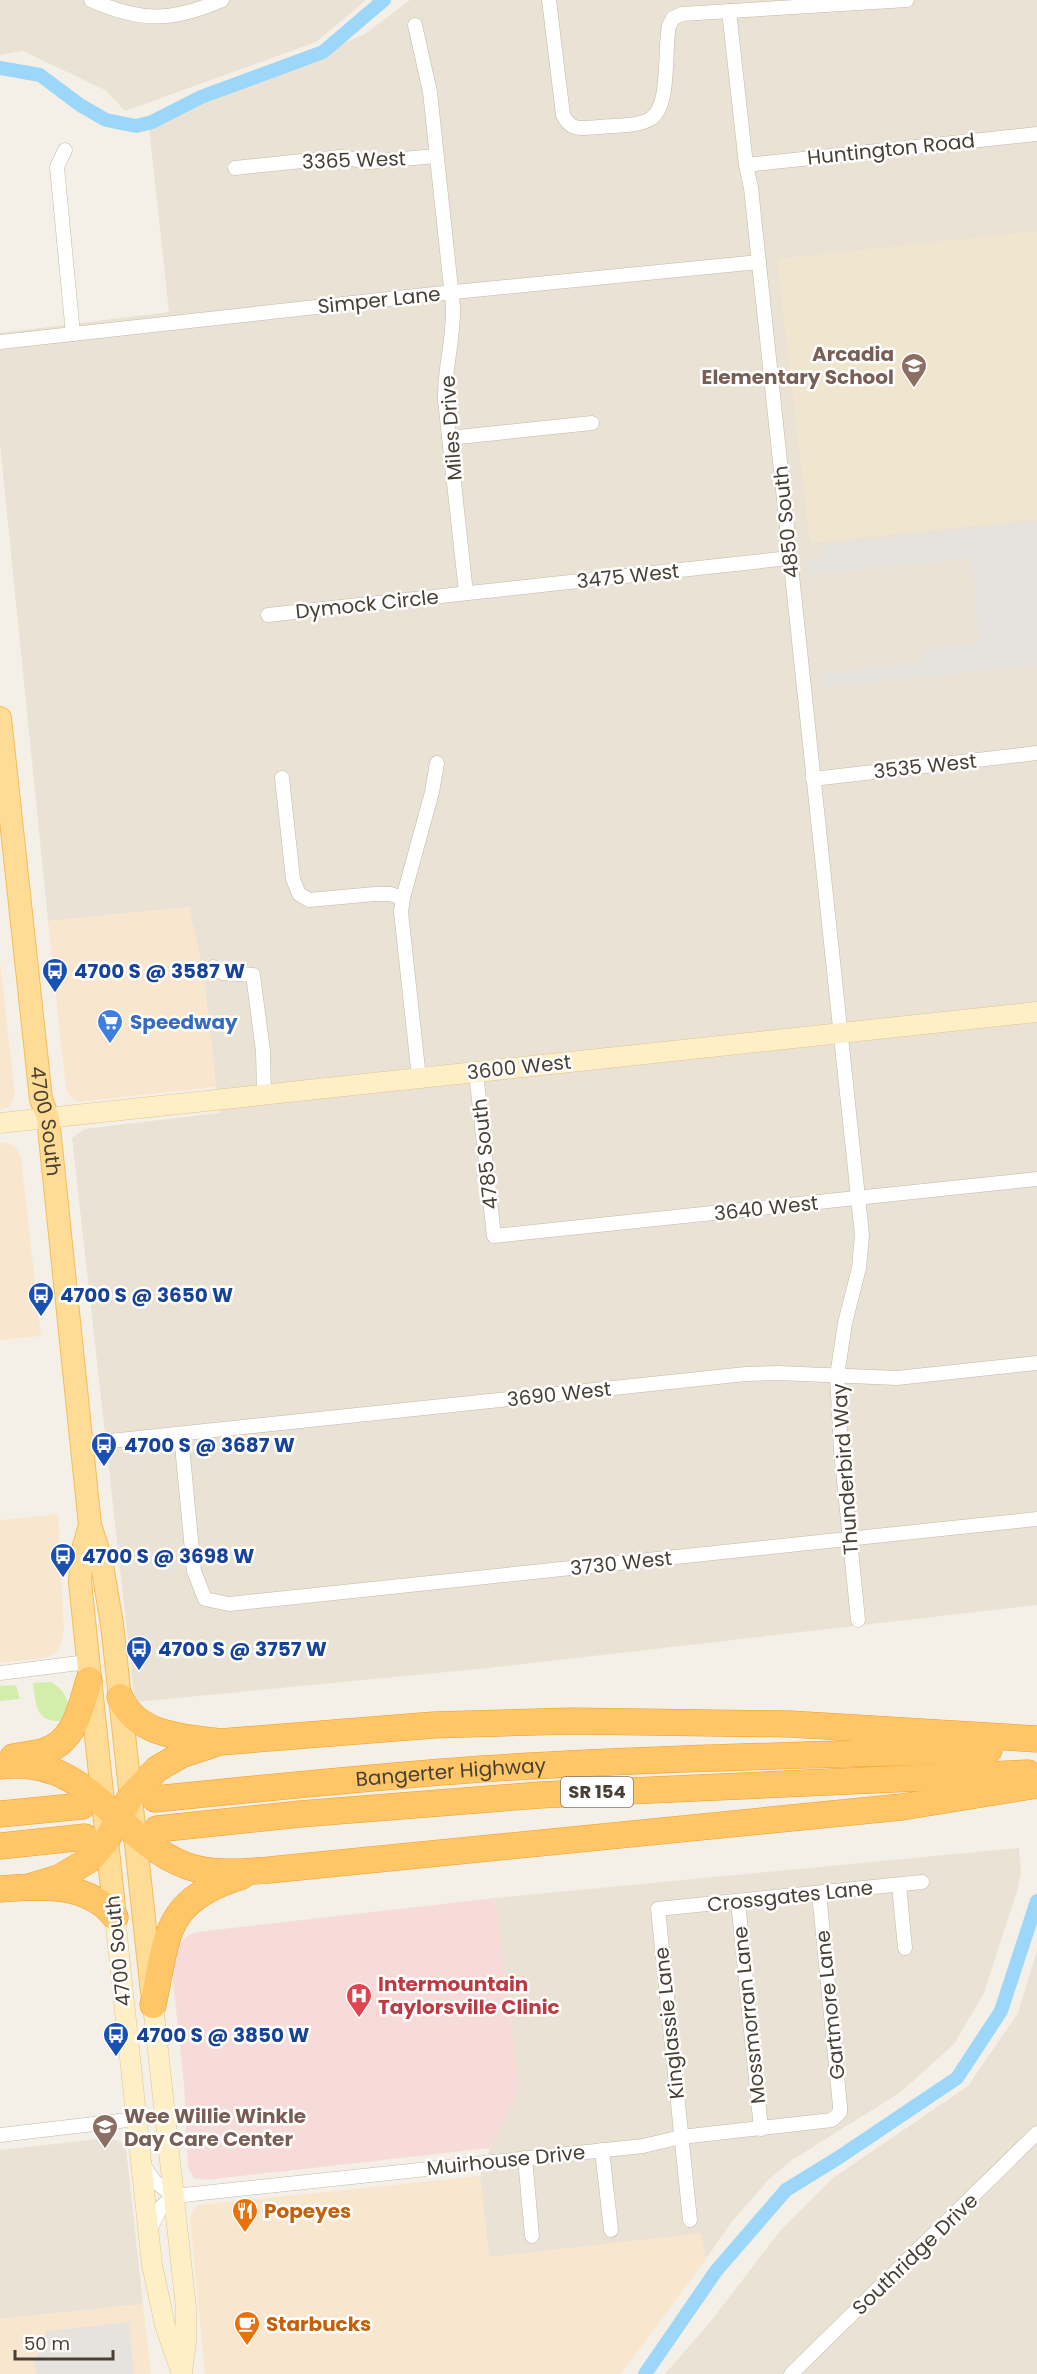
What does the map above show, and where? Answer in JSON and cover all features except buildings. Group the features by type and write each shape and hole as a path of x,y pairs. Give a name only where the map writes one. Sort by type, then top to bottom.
{"highway":[{"path":"0,1760 40,1752 63,1740 76,1722 88,1671"},
{"path":"120,1697 129,1713 146,1726 182,1736 233,1741"},
{"path":"0,1889 44,1884 69,1874 89,1860 96,1838 126,1812 149,1776 169,1761 194,1749 233,1741 434,1725 572,1721 790,1724 1037,1739"},
{"name":"Bangerter Highway","path":"126,1812 316,1782 482,1769 728,1757 1037,1749"},
{"path":"0,1766 30,1766 54,1771 77,1782 126,1812 165,1855 189,1867 213,1871 269,1870 902,1807 1037,1785"},
{"name":"Bangerter Highway","path":"0,1814 321,1812 516,1797 892,1781 1037,1772"},
{"path":"0,1846 96,1838"},
{"path":"153,2005 171,1928 182,1910 196,1897 219,1885 269,1870"},
{"path":"29,1887 64,1890 92,1898 104,1905 115,1917"}],"main road":[{"name":"4700 South","path":"0,718 41,1099 48,1118 90,1526 104,1570 120,1697 126,1812 153,2005"},
{"name":"4700 South","path":"90,1526 82,1553 80,1582 88,1671 126,1812"},
{"name":"4700 South","path":"96,1838 115,1917"}],"street":[{"path":"91,0 112,10 144,17 179,7 222,0"},
{"path":"549,0 561,106 567,123 575,128 641,122 655,116 663,100 667,35 674,18 691,12 907,0"},
{"name":"4850 South","path":"729,11 746,165 751,188 840,1032"},
{"name":"Miles Drive","path":"415,25 430,92 453,307 452,339 444,382 466,593"},
{"name":"Huntington Road","path":"746,165 1037,134"},
{"path":"65,150 57,167 73,334"},
{"name":"3365 West","path":"236,168 340,157 369,162 436,156"},
{"name":"Simper Lane","path":"0,342 450,292 759,262"},
{"path":"449,438 592,423"},
{"name":"3475 West","path":"466,593 790,558"},
{"name":"Dymock Circle","path":"268,615 466,593"},
{"name":"3535 West","path":"813,779 1037,753"},
{"path":"419,1078 402,925 403,898 432,792 437,763"},
{"path":"282,778 293,879 298,894 316,901 375,894 390,894 403,898"},
{"path":"213,967 223,972 253,975 262,1051 264,1094"},
{"name":"3600 West","path":"0,1123 1037,1012"},
{"name":"Thunderbird Way","path":"840,1032 862,1235 859,1268 845,1323 837,1377 840,1450 858,1620"},
{"name":"4785 South","path":"476,1072 494,1236"},
{"name":"3640 West","path":"494,1236 1037,1179"},
{"name":"3690 West","path":"82,1444 746,1374 777,1373 837,1377 917,1376 1037,1363"},
{"name":"3730 West","path":"181,1435 194,1571 205,1599 230,1604 1037,1519"},
{"path":"0,1673 88,1671"},
{"name":"Crossgates Lane","path":"658,1909 922,1882"},
{"path":"899,1885 906,1948"},
{"name":"Gartmore Lane","path":"819,1893 840,2106 837,2117"},
{"name":"Mossmorran Lane","path":"738,1901 761,2129"},
{"name":"Kinglassie Lane","path":"658,1909 690,2220"},
{"name":"4700 South","path":"115,1917 150,2240 161,2312 182,2374"},
{"name":"4700 South","path":"153,2005 186,2308 186,2342 182,2374"},
{"name":"Muirhouse Drive","path":"174,2196 644,2146 681,2137 827,2121 837,2117"},
{"path":"0,2135 136,2119"},
{"name":"Southridge Drive","path":"791,2374 1037,2133"},
{"path":"602,2150 611,2230"},
{"path":"140,2154 147,2173 174,2196 156,2214 150,2231 150,2240"},
{"path":"525,2158 532,2236"}],"shaded area":[{"path":"0,0 366,0 316,42 125,111 105,90 23,51 0,55"},
{"path":"410,0 1037,0 1037,1605 489,1668 135,1702 72,1138 84,1129 219,1113 203,970 189,907 48,921 0,444 0,333 169,312 149,127 365,34"},
{"name":"Arcadia Elementary School","path":"1037,231 1037,519 810,543 777,259"},
{"path":"1037,522 1037,665 821,688 820,674 924,662 923,650 980,643 971,558 809,575 808,560 825,558 825,545"},
{"path":"189,907 203,970 216,1087 79,1102 73,1100 66,1090 48,921"},
{"path":"0,962 15,1096 9,1107 0,1110"},
{"path":"5,1142 15,1146 21,1157 41,1336 0,1340 0,1143"},
{"path":"58,1514 64,1630 61,1645 55,1653 45,1658 0,1663 0,1520"},
{"path":"1019,1848 1021,1872 1018,1888 984,1993 954,2044 901,2092 792,2160 769,2179 731,2223 706,2259 701,2234 489,2257 480,2176 490,2148 519,2089 495,1898"},
{"path":"495,1898 519,2089 490,2148 204,2180 194,2178 188,2167 184,2084 171,1962 174,1951 186,1937 196,1932"},
{"path":"1037,1950 1037,2374 665,2374 711,2321 780,2231 833,2178 968,2086 1018,2013"},
{"path":"108,2138 122,2142 126,2148 143,2304 0,2319 0,2150"},
{"path":"480,2176 489,2257 701,2233 706,2259 621,2374 205,2374 190,2219 198,2205"},
{"path":"143,2304 151,2374 0,2374 0,2319"},
{"path":"129,2322 134,2374 36,2374 34,2363 47,2331"}],"green space":[{"path":"50,1682 64,1693 70,1720 59,1721 45,1718 38,1709 33,1683"},
{"path":"16,1685 20,1699 0,1701 0,1686"}],"waterway":[{"path":"0,68 40,75 80,105 106,120 136,126 152,122 201,97 323,52 384,0"},
{"path":"645,2374 716,2271 786,2190 957,2078 1001,2011 1037,1901"}],"place":[{"name":"Arcadia Elementary School","path":"914,389"},
{"name":"4700 S @ 3587 W","path":"55,994"},
{"name":"Speedway","path":"110,1045"},
{"name":"4700 S @ 3650 W","path":"41,1318"},
{"name":"4700 S @ 3687 W","path":"104,1468"},
{"name":"4700 S @ 3698 W","path":"63,1579"},
{"name":"4700 S @ 3757 W","path":"139,1672"},
{"name":"Intermountain Taylorsville Clinic","path":"359,2019"},
{"name":"4700 S @ 3850 W","path":"116,2058"},
{"name":"Wee Willie Winkle Day Care Center","path":"105,2150"},
{"name":"Popeyes","path":"245,2234"},
{"name":"Starbucks","path":"247,2347"}]}
